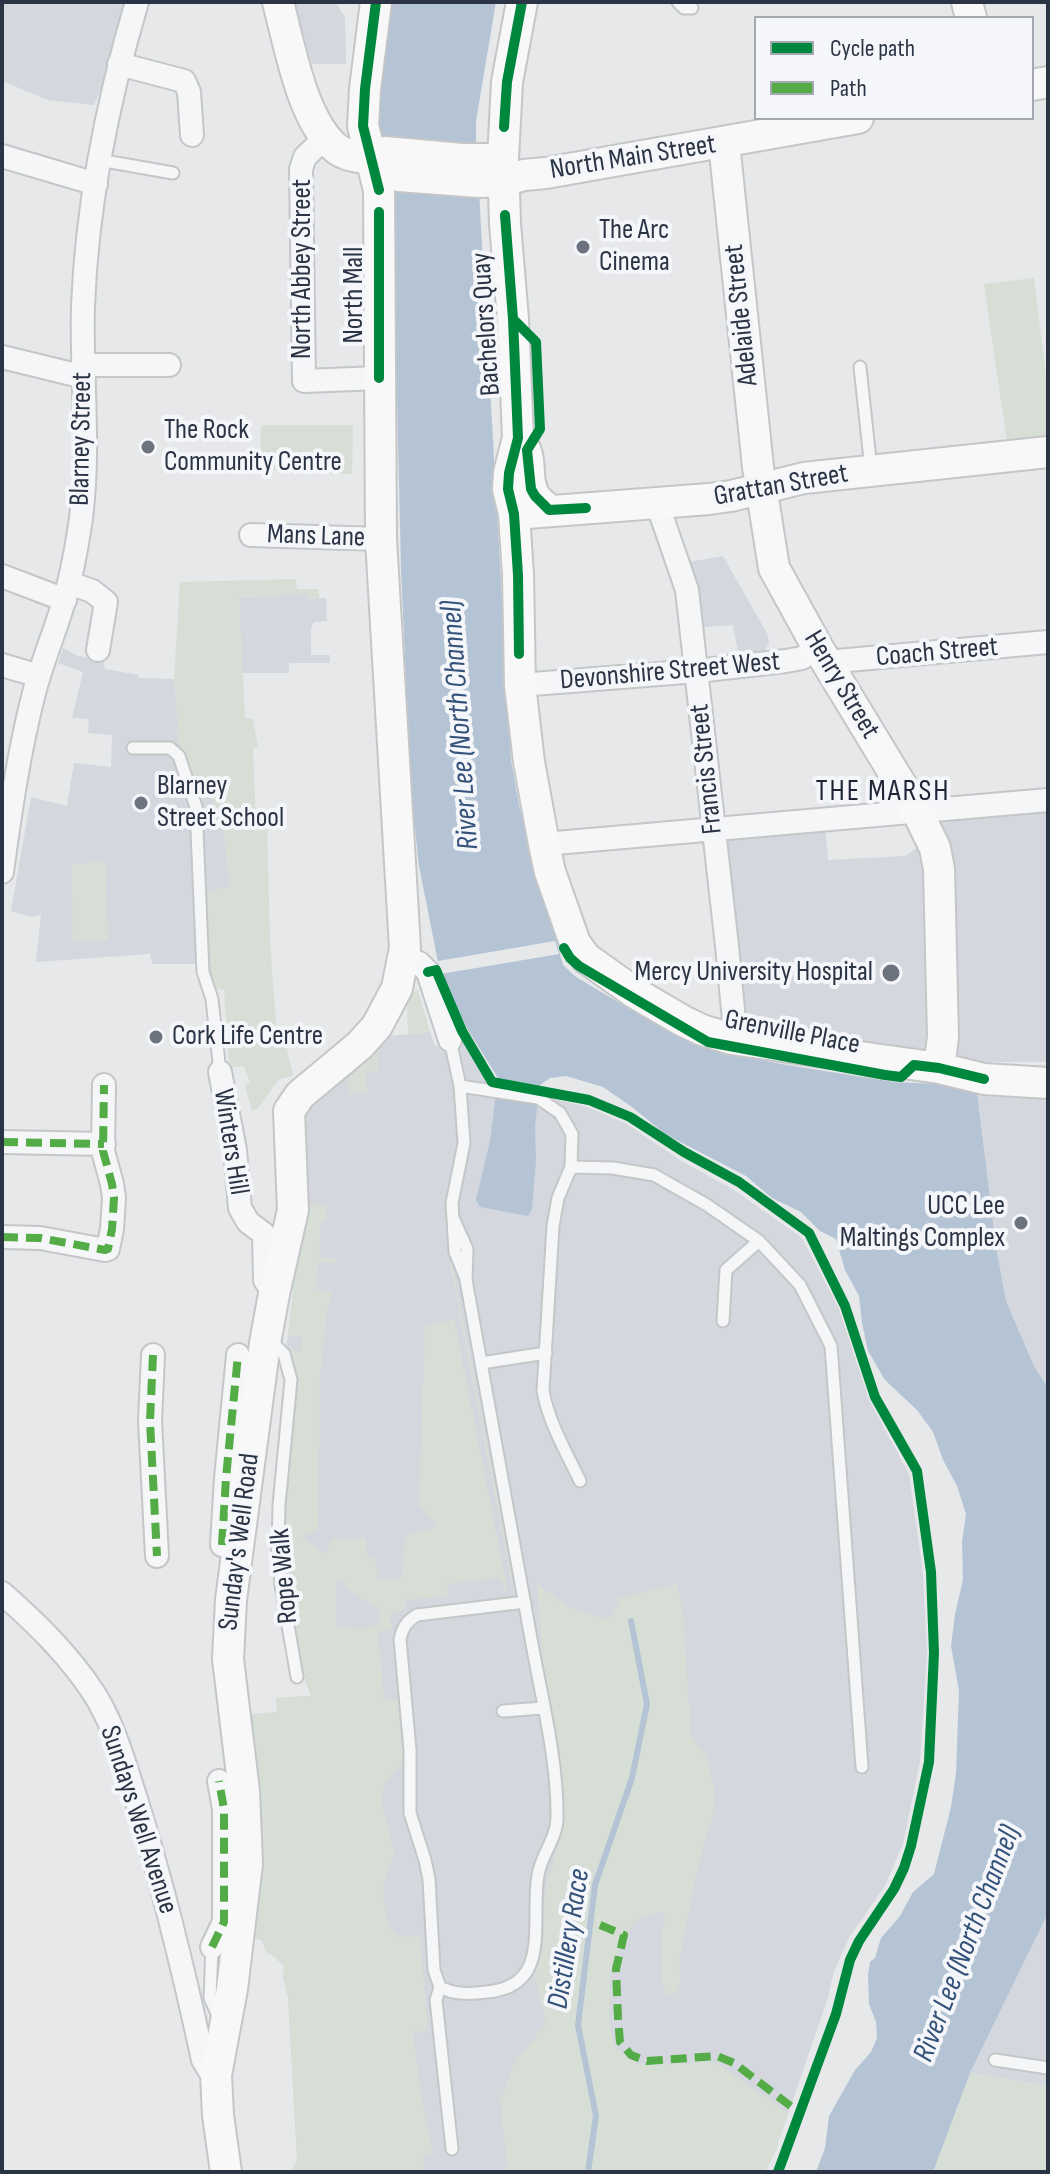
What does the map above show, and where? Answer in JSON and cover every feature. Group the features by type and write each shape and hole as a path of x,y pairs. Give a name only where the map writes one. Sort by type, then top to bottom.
{"main road":[{"path":"278,2 298,77 312,115 325,138"},
{"name":"Bachelors Quay","path":"522,2 491,170 518,438 508,489 514,514 518,575 520,685 529,762 544,844"},
{"name":"North Mall","path":"376,8 363,116 364,135 382,162 379,201 381,539 404,957"},
{"name":"North Main Street","path":"325,138 339,152 382,162 524,175 847,120"},
{"name":"Adelaide Street","path":"724,143 761,487"},
{"name":"Bachelors Quay","path":"518,438 527,450 531,489 549,510"},
{"name":"Grattan Street","path":"514,514 731,496 804,478 1048,452"},
{"name":"Henry Street","path":"761,487 774,568 822,655 917,811 935,848 939,869 943,1037 939,1068"},
{"name":"Grenville Place","path":"544,844 550,872 575,943 586,958 635,993 683,1021 731,1039 939,1068 984,1079 1048,1083"},
{"name":"Sunday's Well Road","path":"226,2172 216,2075 244,1898 247,1838 228,1638 265,1343 293,1210 289,1111 300,1095 352,1053 377,1026 394,998 404,957"}],"street":[{"name":"Blarney Street","path":"2,872 11,756 67,592 79,532 83,494 85,279 99,160 119,64 137,2"},
{"path":"119,64 184,81 189,92 192,135"},
{"name":"North Abbey Street","path":"325,138 305,157 301,169 304,381 379,378"},
{"path":"2,156 96,184"},
{"path":"2,357 84,371 169,365"},
{"name":"Francis Street","path":"657,503 687,590 734,1020 731,1039"},
{"name":"Mans Lane","path":"251,535 381,539"},
{"path":"2,576 67,592 92,591 106,602 98,650"},
{"name":"Coach Street","path":"822,655 1048,642"},
{"name":"Devonshire Street West","path":"520,685 697,671 822,655"},
{"path":"2,665 39,676"},
{"path":"544,844 1048,800"},
{"path":"404,957 419,963 428,972 450,1040"},
{"name":"Winters Hill","path":"220,1072 235,1150 240,1208 248,1222 264,1234 265,1280 274,1294"},
{"path":"2,1237 40,1238 108,1249 114,1198 103,1151 104,1085"},
{"path":"2,1142 104,1144"},
{"path":"153,1355 150,1421 157,1556"},
{"path":"222,1545 238,1355"},
{"name":"Sundays Well Avenue","path":"2,1593 69,1659 93,1691 120,1749 159,1872 203,2060 211,2073 216,2075"},
{"path":"212,1947 224,1922 224,1809 219,1781"}],"lane":[{"path":"678,2 684,8 692,8"},
{"path":"99,160 173,173"},
{"path":"860,367 872,470"},
{"path":"133,748 170,748 175,751 196,807 203,972 212,999 220,1072"},
{"path":"440,1987 448,1992 474,1994 506,1989 527,1975 531,1963 539,1866 556,1831 557,1819 553,1767 525,1602 466,1280 455,1252 452,1203 464,1143 460,1086 450,1040"},
{"path":"460,1086 538,1098 560,1113 572,1134 571,1167 558,1198 553,1226 543,1391 547,1409 580,1481"},
{"path":"571,1167 613,1168 654,1175 707,1205 759,1241 800,1285 831,1346 862,1767"},
{"path":"723,1321 726,1270 759,1241"},
{"name":"Rope Walk","path":"265,1343 275,1345 284,1354 291,1380 279,1505 278,1550 297,1677"},
{"path":"481,1363 546,1353"},
{"path":"452,2149 436,2000 440,1987 434,1970 429,1879 410,1813 410,1750 400,1639 402,1629 417,1615 525,1602"},
{"path":"503,1711 543,1708"},
{"path":"212,1947 210,1998 225,2027"},
{"path":"995,2060 1048,2068"}],"shaded area":[{"path":"2,2 140,2 94,105 48,100 2,81"},
{"path":"291,2 335,2 345,17 346,64 312,64"},
{"path":"1034,278 1048,391 1048,438 1007,442 984,284"},
{"path":"261,425 353,425 352,474 260,470"},
{"path":"723,556 768,635 769,644 762,654 739,658 733,625 704,627 701,604 683,563"},
{"path":"296,579 297,589 319,589 319,598 306,599 306,594 239,597 245,718 253,719 258,748 253,748 256,823 267,824 270,941 277,1038 286,1044 293,1076 279,1079 258,1108 252,1111 245,1085 250,1082 244,1066 229,1068 224,990 215,989 208,964 203,893 230,886 223,822 213,800 198,783 177,740 174,679 180,582"},
{"path":"306,594 307,599 326,598 327,621 314,622 311,655 330,655 330,663 289,663 289,673 242,673 239,597"},
{"name":"Blarney Street School","path":"63,648 78,656 103,659 105,669 139,675 139,678 174,679 177,740 198,783 213,800 223,822 230,887 203,893 208,964 152,964 150,954 36,962 41,915 31,917 11,911 31,797 67,806 74,763 111,767 112,735 88,733 89,719 72,718 83,672 58,663"},
{"name":"Mercy University Hospital","path":"1048,809 1048,1062 974,1062 738,1026 721,847 730,833 825,825 828,860 905,856 960,812"},
{"path":"105,862 108,941 73,941 71,864"},
{"path":"418,990 430,1032 408,1034 407,1007 413,992"},
{"path":"430,1032 435,1046 461,1034 489,1081 494,1084 587,1107 627,1124 678,1159 734,1190 802,1238 839,1309 869,1400 909,1474 923,1573 927,1654 920,1761 903,1844 885,1886 850,1936 833,1974 828,1998 775,2152 765,2172 291,2172 297,2160 284,1965 266,1951 262,1940 251,1937 244,1715 277,1712 276,1698 311,1696 301,1668 286,1350 303,1212 296,1119 380,1037"},
{"path":"377,1042 379,1071 366,1072 367,1093 349,1094 348,1073"},
{"name":"UCC Lee Maltings Complex","path":"978,1096 1048,1098 1048,1416 1047,1386 1034,1366 1006,1301 996,1246"},
{"path":"326,1204 327,1221 321,1222 319,1257 336,1259 336,1263 318,1262 316,1290 332,1292 327,1310 320,1380 318,1529 302,1537 326,1554 331,1539 366,1538 367,1557 375,1556 378,1580 402,1579 405,1537 437,1526 419,1505 425,1327 454,1319 507,1587 505,1593 501,1578 447,1584 448,1596 405,1600 405,1610 390,1613 392,1630 378,1632 384,1700 398,1700 403,1762 386,1782 382,1800 394,1851 383,1886 386,1918 392,1931 400,1937 420,1935 428,2030 413,2032 423,2107 434,2153 423,2154 424,2171 419,2172 291,2172 297,2160 284,1965 266,1951 262,1940 251,1937 244,1715 277,1712 276,1698 311,1696 301,1668 283,1543 286,1350 301,1351 302,1337 288,1336 302,1205","holes":["336,1579 342,1581 351,1592 378,1608 381,1615 379,1623 364,1629 336,1627"]},
{"path":"452,1263 513,1579 450,1264"},
{"path":"537,1583 570,1607 610,1618 620,1598 677,1584 683,1614 691,1735 707,1759 714,1785 713,1814 699,1862 679,1961 681,1984 677,1992 672,1995 666,1993 662,1973 665,1912 651,1914 634,1922 611,1966 609,2018 614,2046 629,2059 644,2065 712,2062 788,2113 765,2172 508,2172 500,2100 516,2059 546,2025 535,1976 543,1944 545,1890 558,1843 564,1798 544,1675"},
{"path":"1048,1913 1048,2086 970,2073"},
{"path":"970,2073 1048,2086 1048,2172 933,2172"}],"water":[{"name":"River Lee (North Channel)","path":"392,2 496,2 476,121 476,138 511,760 519,805 563,965 576,977 672,1034 700,1047 894,1082 962,1085 977,1091 1006,1301 1034,1366 1047,1386 1048,1913 970,2073 933,2172 816,2172 825,2148 829,2116 877,2038 876,2022 869,2004 870,1962 875,1958 881,1938 900,1916 913,1892 934,1874 951,1807 956,1773 959,1691 951,1646 963,1580 962,1541 966,1514 933,1432 917,1410 885,1380 868,1351 859,1296 845,1270 836,1239 820,1231 801,1212 772,1198 746,1176 665,1134 603,1087 566,1076 550,1078 540,1085 532,1209 528,1216 480,1207 476,1200 490,1141 498,1078 468,1030 441,977 419,866 411,791 401,569 395,312 385,152 378,102"}],"pier":[{"path":"555,941 559,954 441,974 438,961"}],"waterway":[{"name":"Distillery Race","path":"588,2172 596,2116 578,2025 595,1885 632,1778 647,1704 631,1621"}],"marked path":[{"path":"2,1237 40,1238 108,1249 114,1198 103,1151 104,1085"},
{"path":"2,1142 104,1144"},
{"path":"153,1355 150,1421 157,1556"},
{"path":"222,1545 238,1355"},
{"path":"212,1947 224,1922 224,1809 219,1781"},
{"path":"600,1925 624,1935 616,1969 618,2018 620,2042 631,2055 647,2061 717,2056 734,2063 801,2114"}],"cycle path":[{"path":"376,2 363,126 379,190"},
{"path":"504,127 507,82 522,2"},
{"path":"379,212 379,378"},
{"path":"505,215 518,438 508,489 514,514 519,654"},
{"path":"513,319 536,342 540,429 527,450 531,489 549,510 586,508"},
{"path":"564,948 579,966 708,1042 885,1075 901,1077 914,1065 984,1079"},
{"path":"428,972 436,970 462,1031 492,1082 589,1100 630,1117 684,1152 739,1182 809,1233 845,1306 875,1397 917,1471 931,1572 934,1653 929,1762 904,1868 850,1960 836,2014 778,2172"}],"place":[{"name":"The Arc Cinema","path":"583,247"},
{"name":"The Rock Community Centre","path":"148,447"},
{"name":"Blarney Street School","path":"141,803"},
{"name":"Mercy University Hospital","path":"891,973"},
{"name":"Cork Life Centre","path":"156,1037"},
{"name":"UCC Lee Maltings Complex","path":"1021,1223"}],"district":[{"name":"THE MARSH","path":"883,792"}]}
